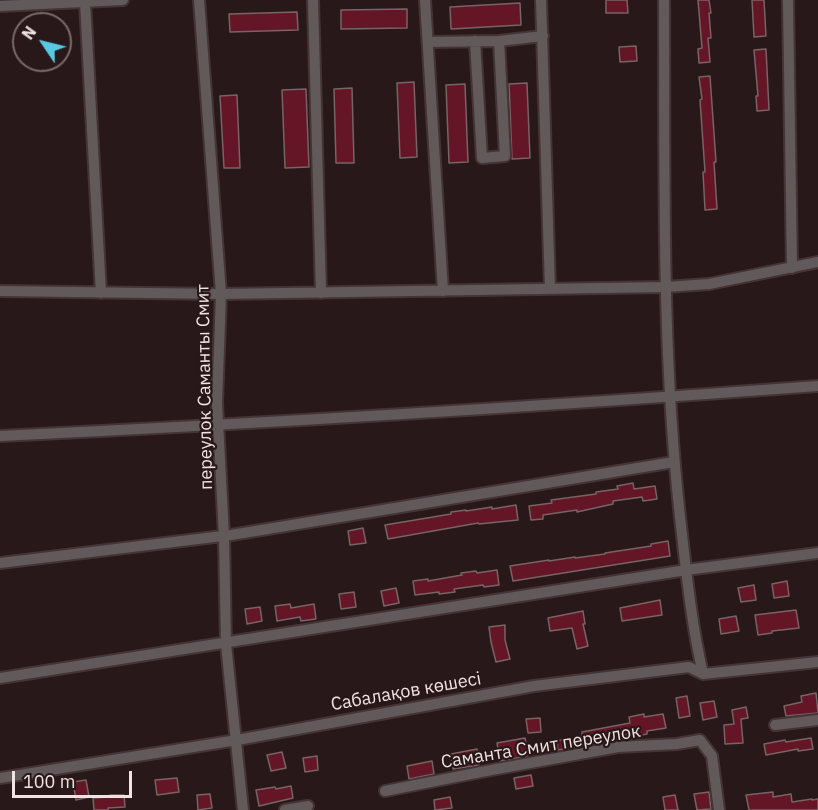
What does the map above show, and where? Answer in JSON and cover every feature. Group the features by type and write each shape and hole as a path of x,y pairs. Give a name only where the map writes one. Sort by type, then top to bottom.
{"street":[{"path":"0,6 123,0"},
{"name":"переулок Саманты Смит","path":"199,0 221,294 217,403 224,536 226,644 243,810"},
{"path":"313,0 321,293"},
{"path":"425,0 442,291"},
{"path":"542,0 550,289"},
{"path":"664,0 669,397 686,570 703,674"},
{"path":"788,0 792,268"},
{"path":"78,1 101,293"},
{"path":"428,42 499,41 543,36"},
{"path":"475,41 482,158 505,156 499,41"},
{"path":"0,291 221,294 666,287 709,284 818,262"},
{"path":"0,436 218,426 818,386"},
{"path":"0,563 224,536 674,462"},
{"path":"0,678 686,570 818,553"},
{"name":"Сабалақов көшесі","path":"0,778 237,740 534,686 689,667 703,674 818,662"},
{"path":"775,724 818,720"},
{"name":"Саманта Смит переулок","path":"385,791 618,747 677,744 700,740 712,756 719,810"},
{"path":"285,810 308,806"}],"building":[{"path":"606,0 627,0 628,13 606,13"},
{"path":"698,0 709,0 710,62 699,63 698,49 702,48"},
{"path":"752,0 764,0 766,36 754,37"},
{"path":"520,3 521,25 451,29 450,7"},
{"path":"407,9 407,28 341,29 341,10"},
{"path":"297,12 298,30 230,32 229,14"},
{"path":"636,46 637,61 620,62 619,47"},
{"path":"766,49 769,110 757,111 754,50"},
{"path":"710,76 717,209 705,210 700,100 702,99 699,77"},
{"path":"414,82 417,157 400,158 397,83"},
{"path":"527,83 530,158 512,159 509,84"},
{"path":"465,84 468,162 449,163 446,85"},
{"path":"352,88 354,163 336,163 334,89"},
{"path":"306,89 309,167 285,168 282,90"},
{"path":"237,95 240,168 224,168 220,96"},
{"path":"633,483 634,489 655,486 657,499 643,501 642,497 613,501 613,504 577,512 577,510 543,515 543,519 531,520 529,506 552,503 551,500 596,494 596,492 618,489 617,486"},
{"path":"516,505 518,520 478,523 388,539 385,525 451,514 451,512"},
{"path":"363,528 366,543 350,545 348,531"},
{"path":"668,541 670,556 513,581 510,566 605,554"},
{"path":"497,570 499,585 484,587 483,585 454,589 455,592 415,595 413,581 428,579 428,581 462,575 461,573"},
{"path":"787,581 789,596 774,598 772,584"},
{"path":"754,585 756,600 741,602 738,588"},
{"path":"396,588 399,603 384,606 381,591"},
{"path":"354,592 356,607 341,609 339,594"},
{"path":"660,600 662,615 622,621 620,608"},
{"path":"290,604 291,608 314,604 316,619 301,621 300,617 277,621 275,606"},
{"path":"260,607 262,621 247,624 245,609"},
{"path":"796,610 799,628 758,635 755,615"},
{"path":"583,611 585,624 583,624 588,646 577,649 572,628 550,631 548,618"},
{"path":"736,616 739,631 721,634 719,619"},
{"path":"505,625 505,640 510,659 496,662 489,627"},
{"path":"816,693 818,713 786,716 784,706 802,702 801,696"},
{"path":"687,696 690,716 679,718 676,698"},
{"path":"714,701 717,717 703,720 700,703"},
{"path":"746,707 748,718 741,719 743,743 725,744 724,725 734,724 732,710"},
{"path":"644,714 644,717 663,714 666,728 647,731 647,734 632,737 632,734 596,740 597,743 558,750 556,741 582,736 582,732 630,723 629,717"},
{"path":"540,718 541,732 528,733 526,719"},
{"path":"525,738 529,756 500,761 497,743"},
{"path":"811,738 813,749 798,751 798,749 766,755 764,744"},
{"path":"477,749 479,765 453,769 451,754"},
{"path":"282,752 286,768 271,771 267,755"},
{"path":"317,756 318,770 305,772 303,758"},
{"path":"432,761 434,774 409,779 407,766"},
{"path":"531,775 533,786 516,789 514,778"},
{"path":"177,778 179,792 157,795 155,780"},
{"path":"86,780 89,797 76,800 73,782"},
{"path":"291,786 293,798 259,806 256,790"},
{"path":"709,792 711,809 697,810 694,794"},
{"path":"773,792 773,797 791,794 792,802 818,799 818,810 749,810 746,795"},
{"path":"210,794 212,808 198,810 197,795"},
{"path":"110,795 124,795 125,807 94,810 93,798 110,797"},
{"path":"675,795 678,810 665,810 663,797"},
{"path":"450,797 452,808 435,810 434,800"}]}
